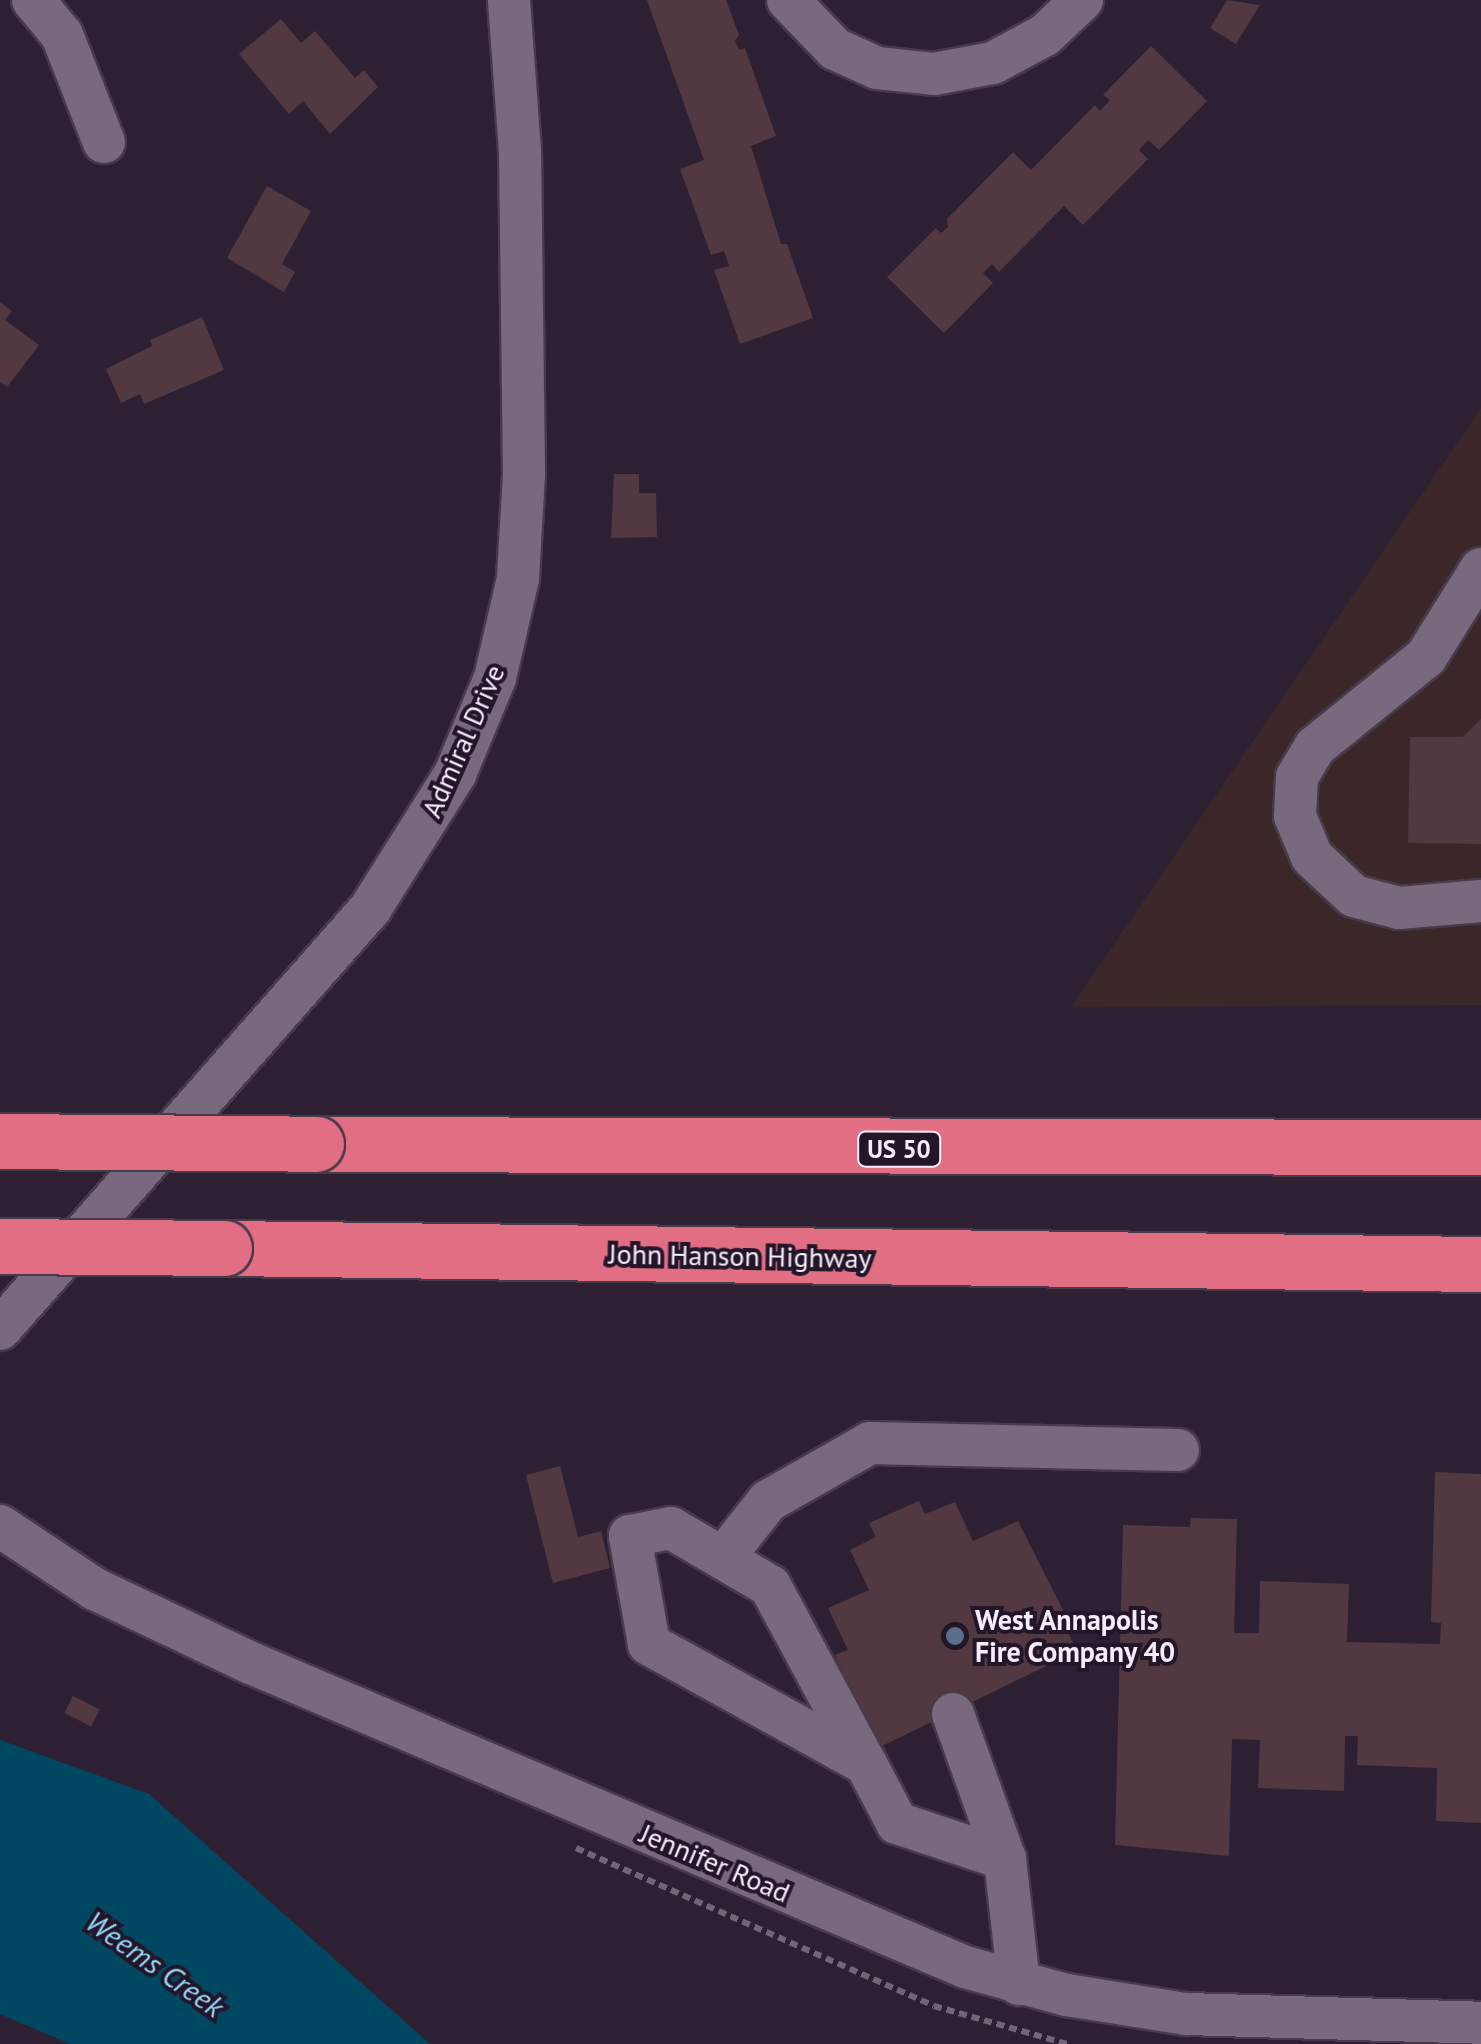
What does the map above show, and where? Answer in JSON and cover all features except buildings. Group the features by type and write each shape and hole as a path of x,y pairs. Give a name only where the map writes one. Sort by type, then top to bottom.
{"highway":[{"name":"US 50","path":"0,1141 1481,1147"},
{"name":"John Hanson Highway","path":"0,1246 1481,1264"},
{"path":"1302,1264 1481,1278"}],"street":[{"path":"33,0 62,35 104,142"},
{"name":"Admiral Drive","path":"0,1329 370,909 447,789 495,678 518,578 524,474 520,151 509,0"},
{"path":"788,0 835,49 877,68 934,74 993,63 1046,35 1082,0"},
{"path":"1481,569 1426,657 1316,747 1297,778 1295,816 1312,857 1354,896 1398,908 1481,901"},
{"path":"723,1558 768,1501 870,1443 1178,1450"},
{"name":"Jennifer Road","path":"0,1526 95,1589 252,1663 897,1940 1019,1984 1186,2014 1481,2023"},
{"path":"866,1764 648,1644 630,1536 671,1528 770,1586 866,1764 897,1823 1005,1858"},
{"path":"953,1714 1005,1858 1019,1984"}],"shaded area":[{"path":"1481,408 1481,1005 1071,1007"}],"water":[{"name":"Weems Creek","path":"0,1740 149,1794 430,2044 70,2044 0,2014"}],"place":[{"name":"West Annapolis Fire Company 40","path":"955,1636"}]}
